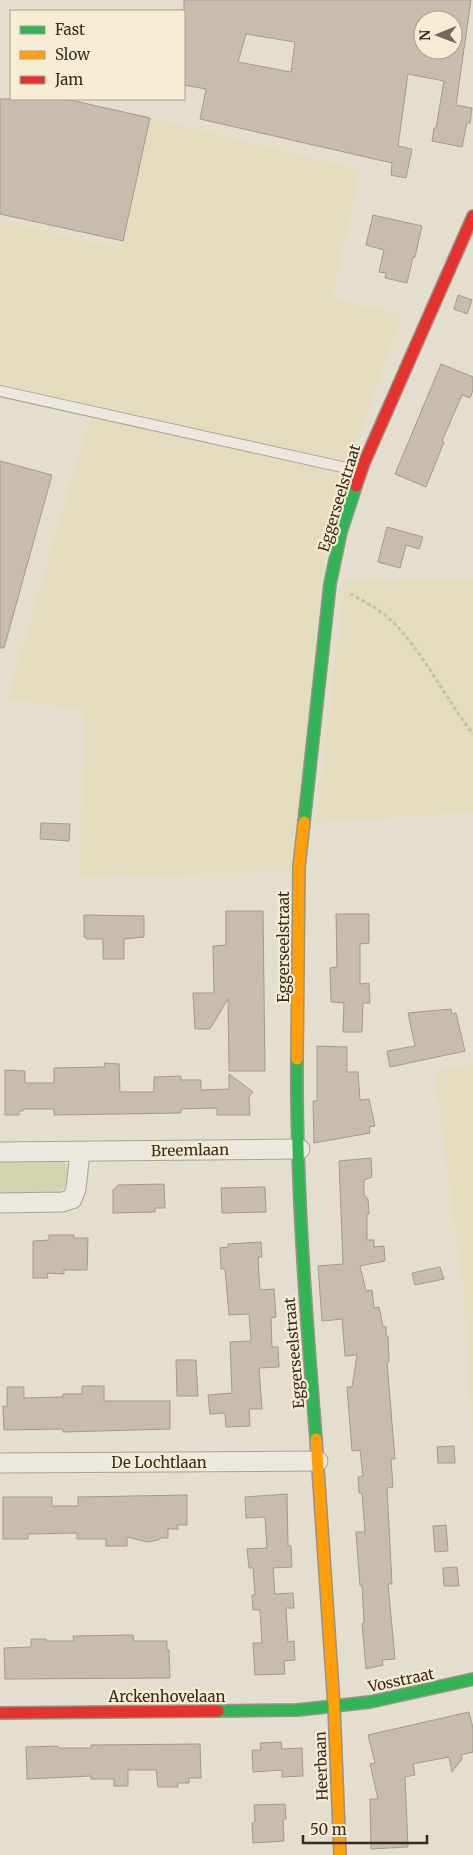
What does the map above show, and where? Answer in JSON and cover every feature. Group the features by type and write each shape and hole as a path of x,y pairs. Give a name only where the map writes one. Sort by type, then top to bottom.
{"street":[{"name":"Eggerseelstraat","path":"334,1706 304,1286 297,1070 298,867 330,584 341,532 361,471 385,412 473,216"},
{"name":"Breemlaan","path":"0,1152 300,1149"},
{"path":"0,1203 62,1202 72,1199 76,1190 80,1152"},
{"name":"De Lochtlaan","path":"0,1463 318,1461"},
{"name":"Vosstraat","path":"334,1706 370,1702 473,1679"},
{"name":"Arckenhovelaan","path":"0,1713 298,1710 334,1706"},
{"name":"Heerbaan","path":"334,1706 340,1855"}],"lane":[{"path":"0,391 361,471"}],"path":[{"path":"330,584 366,602 392,621 429,667 459,716 473,734"}],"shaded area":[{"path":"150,118 360,170 332,298 402,315 326,529 293,871 80,877 84,711 8,698 93,406 0,386 0,221 121,249"},
{"path":"473,579 473,812 316,823 345,581"},
{"path":"473,1063 473,1438 464,1295 434,1071"}],"green space":[{"path":"63,1161 69,1167 68,1177 67,1184 59,1191 39,1194 0,1193 0,1162"}],"building":[{"path":"184,0 471,0 463,56 463,10 413,10 413,60 462,60 456,105 472,108 470,123 467,123 462,147 432,141 444,81 408,74 398,146 412,149 406,178 391,175 392,163 200,119 206,89 185,85","holes":["246,34 295,42 291,72 238,62"]},
{"path":"0,99 70,100 150,118 123,241 0,214"},
{"path":"373,215 422,226 407,283 385,278 386,273 379,272 384,250 366,245"},
{"path":"458,295 472,300 467,314 454,309"},
{"path":"441,364 473,377 473,390 470,398 462,395 442,441 444,442 426,487 395,474"},
{"path":"0,461 52,475 4,648 0,648"},
{"path":"387,527 423,537 419,549 406,545 400,568 378,562"},
{"path":"41,823 70,824 69,841 40,839"},
{"path":"226,911 263,911 265,1071 229,1071 228,999 210,1029 195,1029 193,993 214,993 213,946 226,945"},
{"path":"336,914 369,914 369,943 360,944 360,984 369,983 370,1003 363,1003 362,1032 343,1032 344,1003 331,1002 330,968 337,967"},
{"path":"84,915 144,916 144,937 124,939 124,959 103,959 103,939 86,939 84,937"},
{"path":"451,1009 452,1014 456,1013 465,1051 390,1067 387,1051 415,1046 408,1013"},
{"path":"317,1046 347,1047 347,1072 358,1072 360,1100 369,1099 375,1126 369,1127 370,1133 314,1143 313,1101 317,1101"},
{"path":"104,1063 119,1064 120,1092 154,1092 154,1077 181,1076 181,1080 201,1080 201,1090 229,1089 229,1074 253,1092 249,1097 250,1115 217,1115 217,1108 181,1109 181,1113 54,1115 54,1109 23,1109 23,1111 19,1111 19,1115 5,1115 5,1070 25,1071 25,1083 54,1083 54,1068 105,1067"},
{"path":"371,1158 372,1177 364,1180 364,1195 368,1199 369,1214 367,1214 367,1240 374,1240 374,1247 384,1246 385,1261 360,1266 366,1291 372,1290 374,1308 379,1307 383,1327 386,1327 386,1336 388,1336 389,1362 387,1362 395,1459 391,1459 393,1487 387,1488 392,1584 388,1584 395,1659 382,1660 383,1665 366,1669 362,1623 364,1623 362,1585 360,1586 356,1532 365,1532 362,1493 359,1493 358,1477 363,1476 360,1450 352,1451 347,1387 352,1387 357,1355 345,1356 342,1319 322,1321 318,1266 343,1264 339,1161"},
{"path":"164,1184 165,1208 155,1208 155,1212 113,1213 113,1190 118,1185"},
{"path":"265,1187 266,1212 222,1213 221,1188"},
{"path":"49,1235 74,1235 74,1238 88,1238 87,1270 64,1270 64,1274 47,1273 48,1278 33,1278 33,1241 49,1240"},
{"path":"261,1242 262,1257 258,1257 260,1290 274,1289 276,1317 271,1318 272,1347 278,1347 279,1367 259,1368 262,1409 249,1409 250,1426 226,1427 225,1413 210,1414 208,1395 232,1393 230,1342 251,1341 249,1314 229,1315 225,1269 221,1269 220,1248 228,1247 228,1244"},
{"path":"440,1267 444,1279 415,1285 412,1273"},
{"path":"176,1360 196,1360 198,1396 177,1396"},
{"path":"82,1386 104,1386 104,1401 170,1401 170,1429 63,1432 63,1429 4,1430 3,1406 7,1407 7,1387 24,1387 24,1398 63,1397 63,1394 82,1394"},
{"path":"454,1446 455,1463 438,1463 437,1447"},
{"path":"287,1494 288,1546 291,1546 292,1567 273,1568 275,1594 293,1593 294,1608 286,1608 288,1642 294,1641 295,1660 284,1661 285,1674 255,1675 253,1643 262,1643 260,1610 253,1610 252,1595 255,1595 253,1568 249,1568 247,1549 267,1548 265,1517 246,1518 245,1497"},
{"path":"187,1495 187,1525 177,1525 178,1529 168,1529 168,1538 147,1542 127,1537 127,1546 106,1546 106,1539 77,1539 77,1533 28,1534 28,1539 3,1539 3,1497 52,1497 52,1506 78,1506 78,1497"},
{"path":"446,1525 448,1551 435,1552 433,1526"},
{"path":"457,1567 459,1586 444,1586 443,1568"},
{"path":"133,1635 134,1641 167,1641 170,1678 5,1679 4,1648 31,1647 31,1639 74,1641 73,1636"},
{"path":"469,1712 473,1728 473,1752 461,1755 462,1759 452,1772 449,1757 413,1764 415,1775 405,1777 408,1847 371,1849 370,1799 378,1799 370,1764 375,1763 368,1735"},
{"path":"281,1742 282,1749 302,1748 303,1776 282,1777 282,1770 253,1772 252,1750 261,1750 260,1743"},
{"path":"200,1744 201,1778 189,1778 189,1783 178,1783 178,1787 158,1787 156,1770 128,1770 128,1786 114,1786 114,1779 91,1779 91,1776 27,1779 26,1747 91,1748 91,1745"},
{"path":"285,1804 286,1819 283,1819 284,1841 253,1843 252,1823 255,1822 254,1805"}],"traffic: fast":[{"path":"304,822 330,584 341,532 356,486"},
{"path":"297,1059 300,1202 316,1439"},
{"path":"218,1711 298,1710 370,1702 473,1679"}],"traffic: slow":[{"path":"297,1059 299,867 304,822"},
{"path":"316,1439 334,1706 340,1855"}],"traffic: jam":[{"path":"356,486 364,463 473,216"},
{"path":"0,1713 218,1711"}]}
